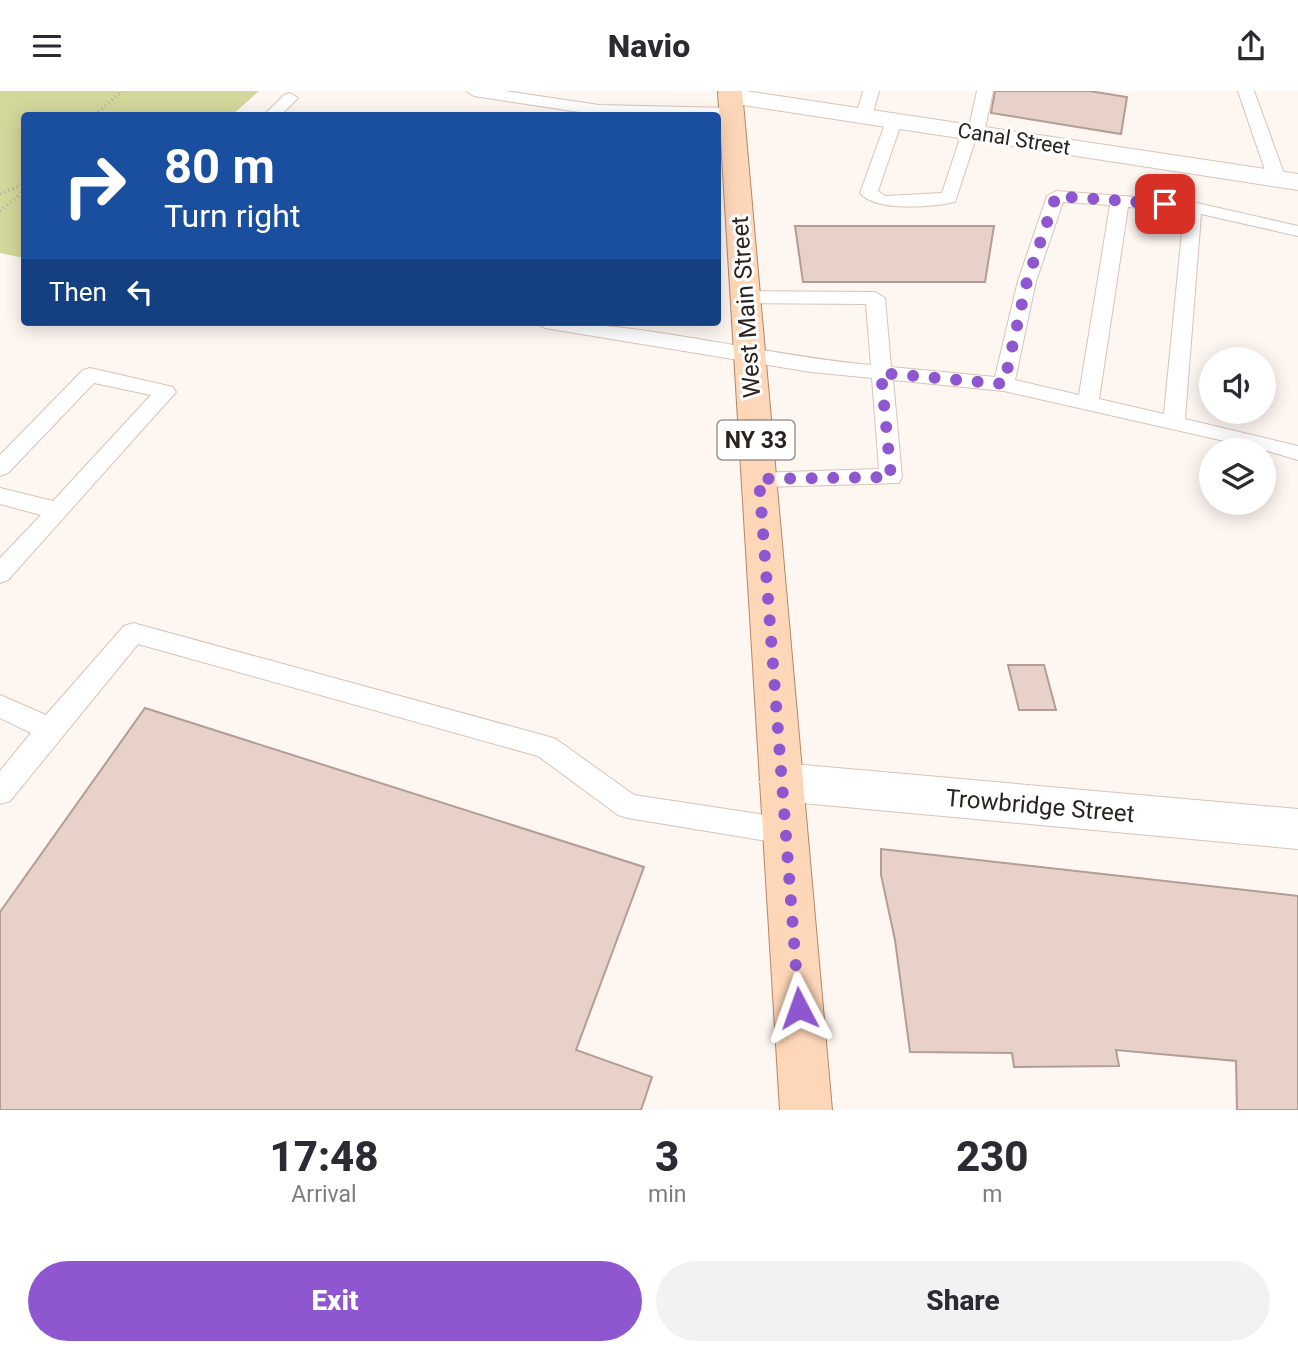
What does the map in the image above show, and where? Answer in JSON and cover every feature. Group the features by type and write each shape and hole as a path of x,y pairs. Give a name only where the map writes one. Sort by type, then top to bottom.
{"main road":[{"name":"West Main Street","path":"730,100 806,1110"}],"street":[{"name":"Canal Street","path":"730,100 894,121 1287,180"},
{"name":"Trowbridge Street","path":"781,782 1298,829"}],"lane":[{"path":"474,91 599,110 730,100"},
{"path":"864,117 871,91"},
{"path":"894,121 869,193 881,201 949,198 985,91"},
{"path":"1246,91 1287,180"},
{"path":"275,112 290,98"},
{"path":"1004,384 1027,281 1056,196 1193,207 1298,231"},
{"path":"1088,404 1120,201"},
{"path":"1174,424 1193,207"},
{"path":"745,297 875,298 891,477 759,479"},
{"path":"568,326 750,357 1004,384 1298,453"},
{"path":"0,468 90,375 166,392 0,574"},
{"path":"0,496 60,511"},
{"path":"0,792 50,729 134,633 547,747 628,806 785,831"},
{"path":"0,706 50,729"}],"path":[{"path":"98,112 122,91"},
{"path":"0,194 21,185"},
{"path":"0,211 21,194"}],"green space":[{"path":"0,91 259,91 235,112 21,112 21,257 0,253"}],"building":[{"path":"995,91 1089,91 1127,97 1121,134 991,113"},
{"path":"795,226 994,226 985,282 803,282"},
{"path":"1008,665 1044,665 1056,710 1019,710"},
{"path":"145,708 644,867 576,1050 652,1077 641,1110 0,1110 0,912"},
{"path":"881,849 1298,896 1298,1110 1237,1110 1236,1061 1116,1050 1119,1066 1014,1067 1012,1053 910,1052 895,940 881,875"}],"route":[{"path":"799,1008 759,479 891,477 881,373 1004,384 1027,281 1056,196 1165,204"}]}
